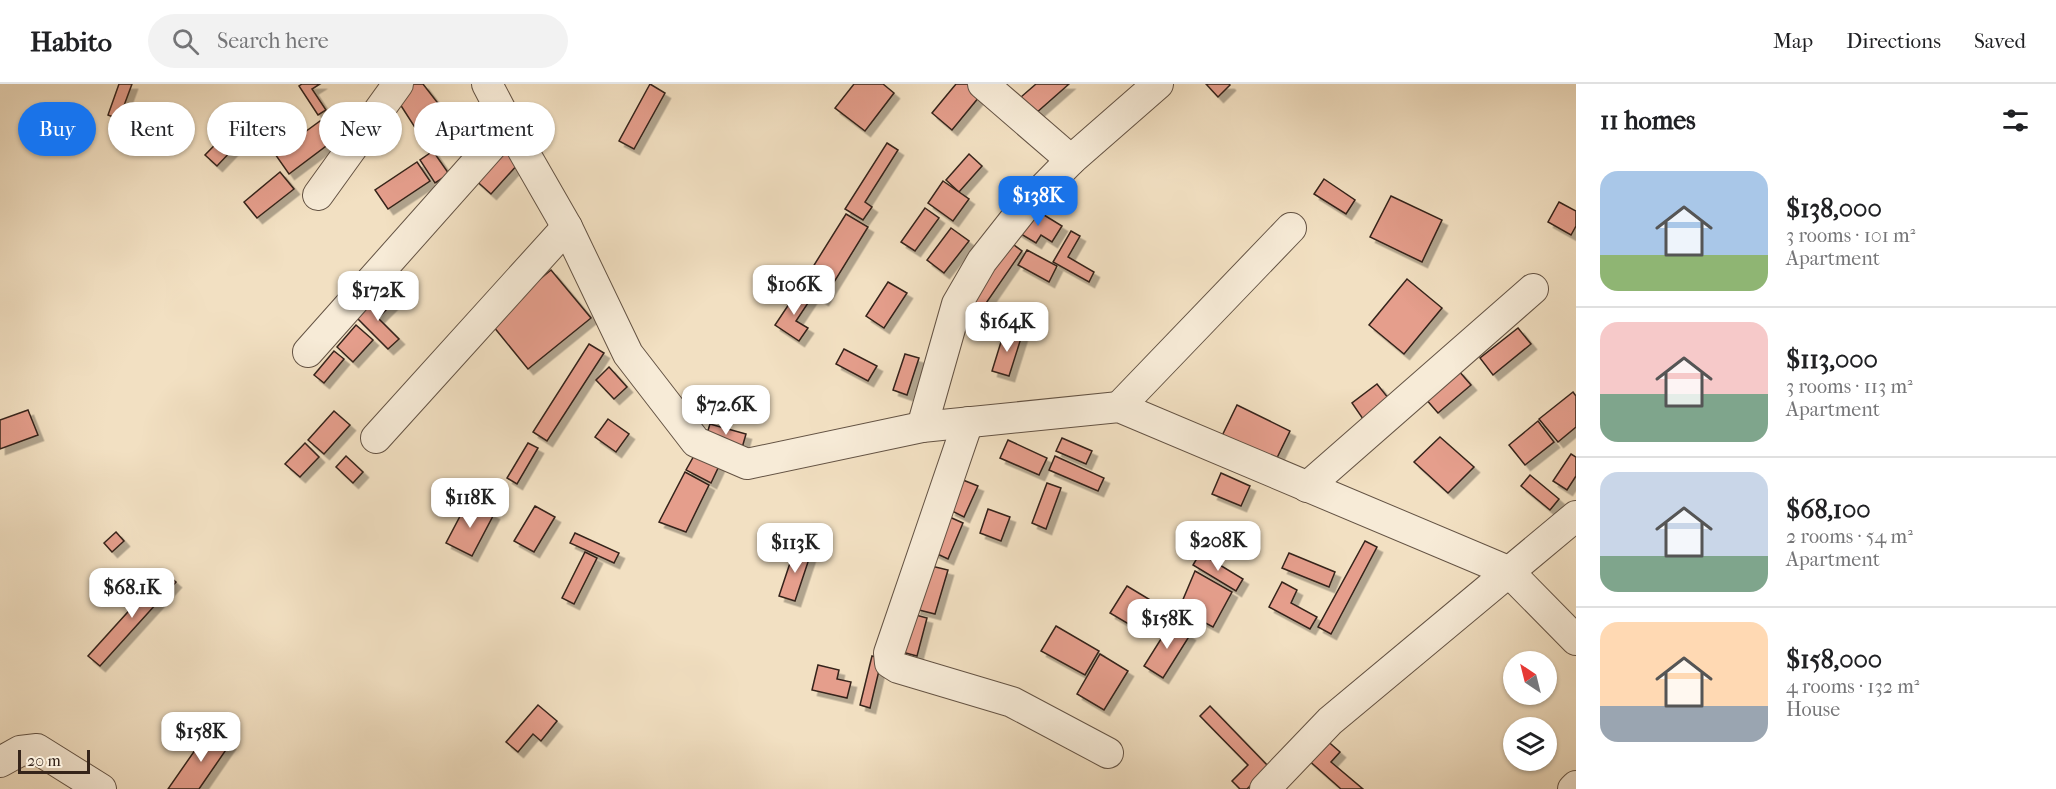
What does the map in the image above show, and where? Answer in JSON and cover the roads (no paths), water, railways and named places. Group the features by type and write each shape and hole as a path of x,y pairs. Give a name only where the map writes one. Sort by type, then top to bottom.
{"street":[{"path":"318,195 399,84"},
{"path":"487,84 496,102"},
{"path":"983,84 1071,160"},
{"path":"922,427 957,304 982,261 1023,209 1071,160 1158,84"},
{"path":"308,351 482,156"},
{"path":"526,156 567,227 628,354 696,442 747,464 922,427 1119,407 1508,571 1576,640"},
{"path":"376,438 567,227"},
{"path":"1119,407 1292,228"},
{"path":"1307,487 1533,289"},
{"path":"968,422 890,653 890,663 898,668 1012,702 1108,753"},
{"path":"1265,789 1330,721 1576,516"},
{"path":"0,762 20,751 37,749 101,789"}]}
